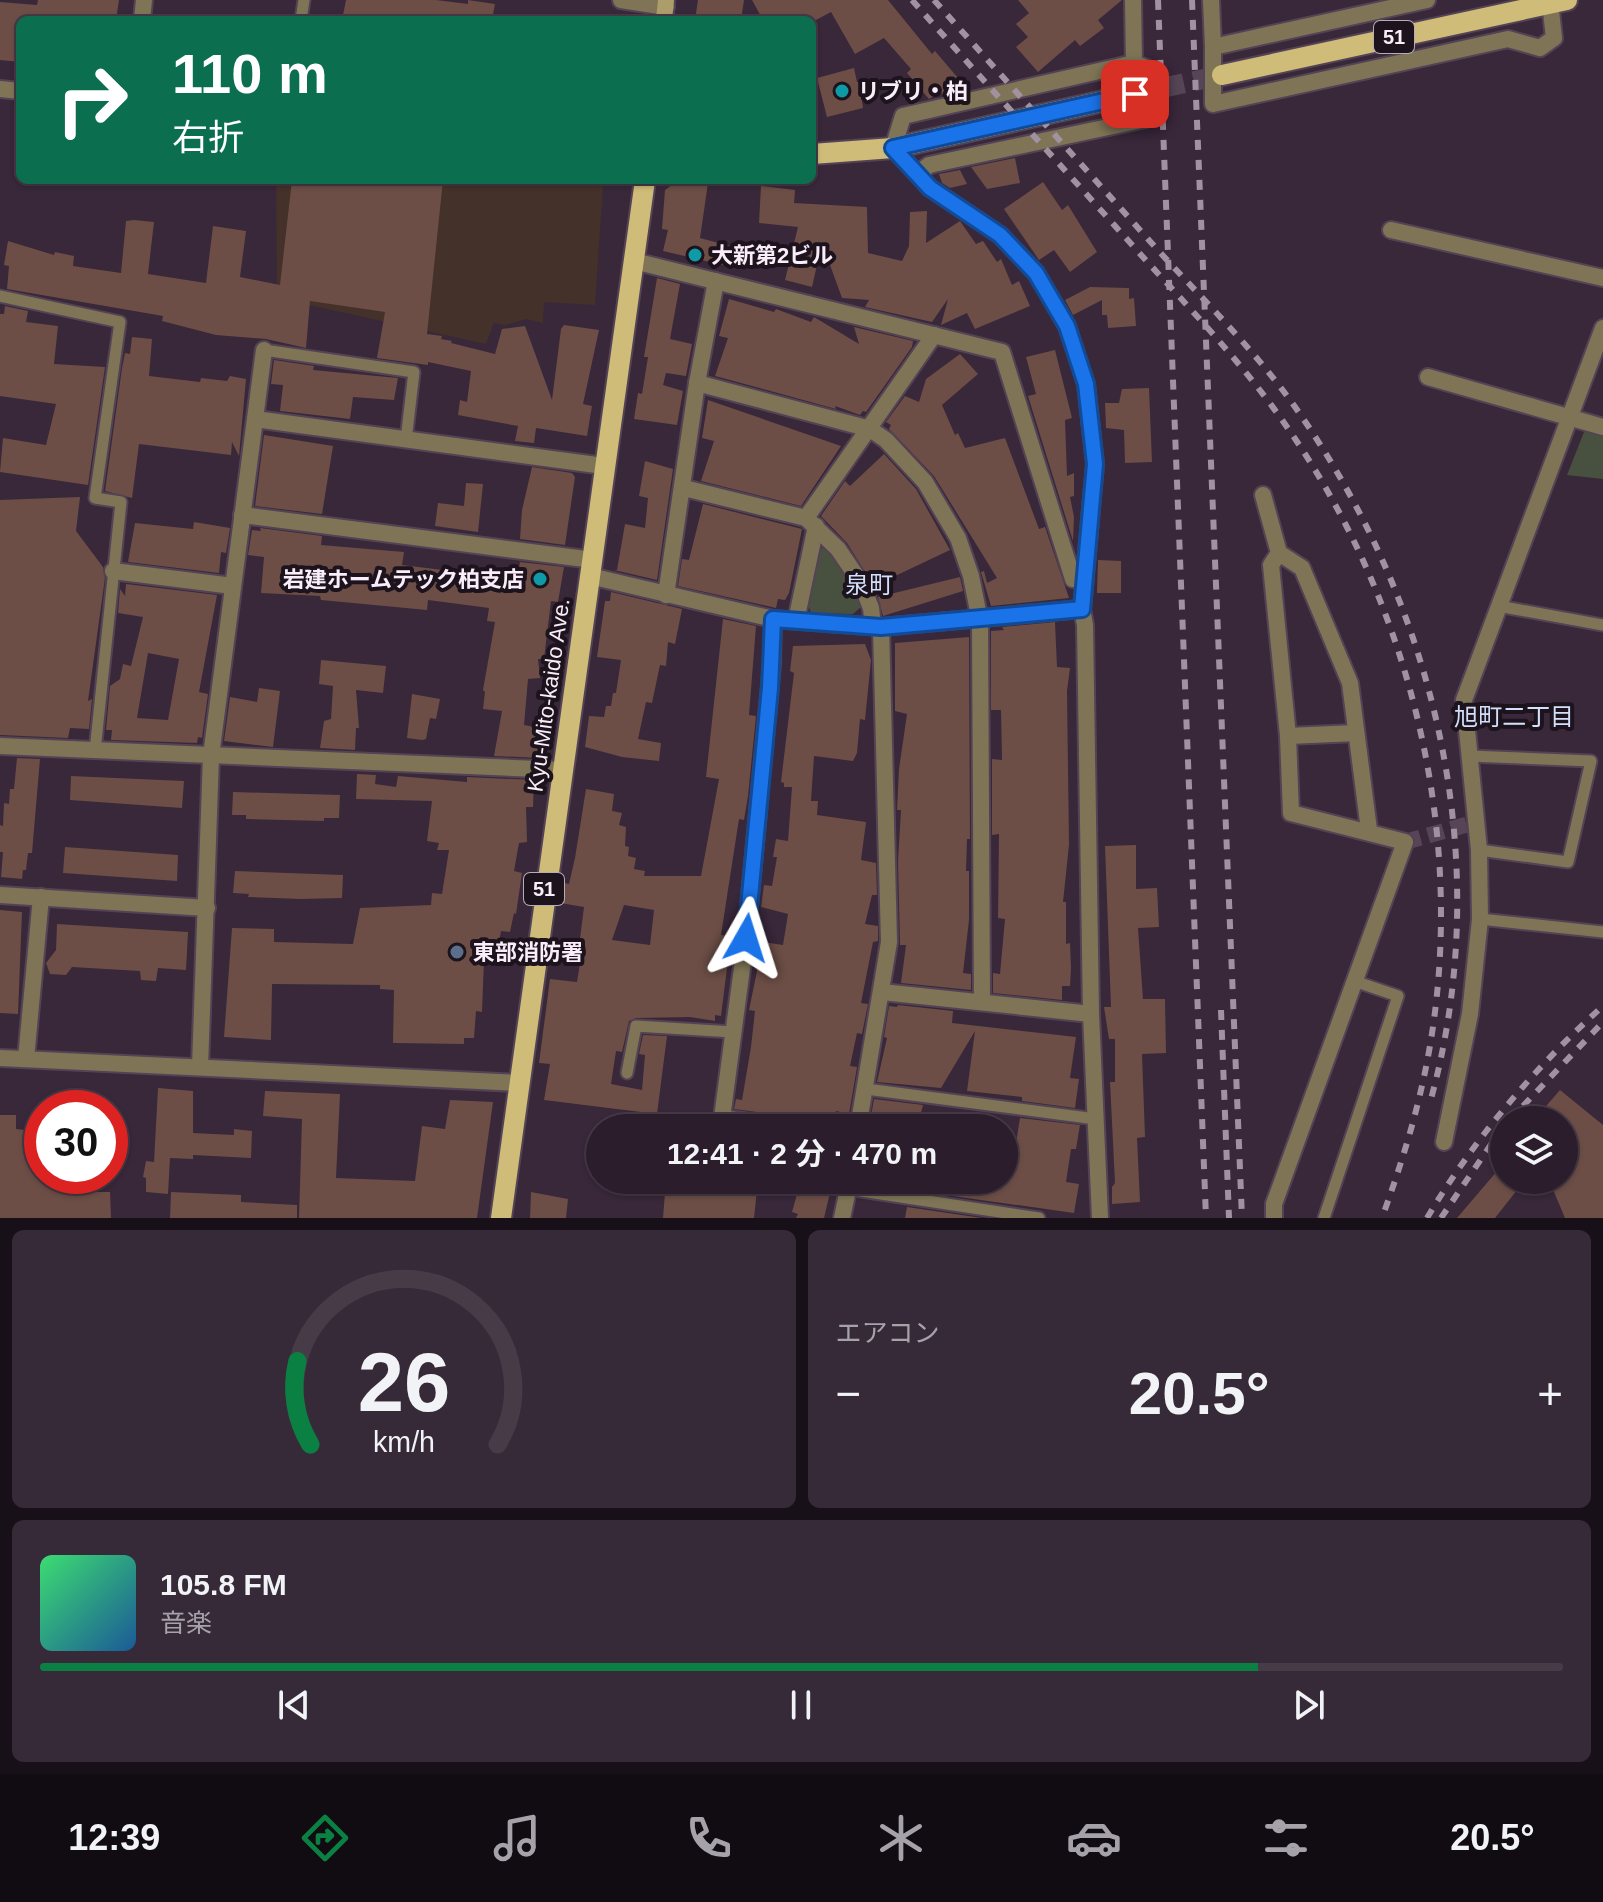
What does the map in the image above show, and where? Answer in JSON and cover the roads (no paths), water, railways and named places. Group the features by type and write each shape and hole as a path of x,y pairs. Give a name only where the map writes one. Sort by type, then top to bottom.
{"main road":[{"name":"51","path":"1222,75 1558,1"},
{"path":"816,154 893,148 1135,94"},
{"name":"Kyu-Mito-kaido Ave.","path":"501,1218 560,770 644,184"}],"street":[{"path":"621,0 665,9"},
{"path":"1133,0 1134,63"},
{"path":"1211,0 1213,104 1508,39 1540,48 1554,38 1558,1"},
{"path":"1213,47 1427,0"},
{"path":"918,174 929,165 1146,119 1146,68 1134,63 903,116 893,148 930,188 1000,235 1036,273 1067,326 1086,384 1095,464 1082,609 1085,625 1091,1014 1100,1218"},
{"path":"1391,230 1603,278"},
{"path":"634,261 1002,352 1073,579 1085,578"},
{"path":"666,595 697,383 716,281"},
{"path":"1444,1142 1470,1014 1480,919 1479,850 1464,700 1603,328"},
{"path":"796,621 811,522 934,335"},
{"path":"200,1067 211,756 264,350"},
{"path":"1428,377 1603,427"},
{"path":"697,383 870,429 913,466 938,502 968,563 980,621 982,1002"},
{"path":"255,419 604,466"},
{"path":"684,488 811,522 838,549 861,583 877,626 889,942 861,1114"},
{"path":"1263,495 1279,553 1302,568 1350,683 1369,830"},
{"path":"242,515 591,568 666,595 773,619 877,626 980,621 1082,609"},
{"path":"1274,1218 1274,1204 1357,982 1405,842 1369,830 1291,813 1288,736 1271,565 1279,553"},
{"path":"113,571 233,586"},
{"path":"723,1114 762,775 773,619"},
{"path":"1288,736 1356,733"},
{"path":"0,746 560,770"},
{"path":"0,895 207,908"},
{"path":"26,1059 41,897"},
{"path":"882,992 1091,1014"},
{"path":"0,1058 518,1083"},
{"path":"842,1218 847,1194"}],"lane":[{"path":"0,296 120,322 95,498 121,502 95,751"},
{"path":"264,350 414,372 406,440"},
{"path":"1498,606 1603,625"},
{"path":"1469,756 1591,761 1568,862 1479,850"},
{"path":"1480,919 1603,932"},
{"path":"1324,1218 1398,996 1357,982"},
{"path":"627,1073 636,1026 733,1032"},
{"path":"866,1089 1096,1119"},
{"path":"901,1194 1039,1218"}],"tunnel":[{"path":"1135,94 1222,75"},
{"path":"1405,842 1476,822"}],"railway":[{"path":"912,0 1254,382 1287,427 1333,501 1371,579 1401,661 1423,745 1437,831 1441,918 1436,1005 1421,1090 1382,1218"},
{"path":"934,0 1286,394 1349,494 1389,574 1419,658 1442,744 1454,833 1457,922 1449,1011 1431,1099"},
{"path":"1158,0 1206,1218"},
{"path":"1192,0 1242,1218"},
{"path":"1427,1218 1465,1160 1507,1105 1553,1054 1603,1006"},
{"path":"1221,1010 1229,1218"},
{"path":"1523,1106 1603,1022"},
{"path":"1441,1218 1490,1146"}],"place":[{"name":"リブリ・柏","path":"842,91"},
{"name":"大新第2ビル","path":"695,255"},
{"name":"岩建ホームテック柏支店","path":"540,579"},
{"name":"東部消防署","path":"457,952"}],"district":[{"name":"泉町","path":"869,585"},
{"name":"旭町二丁目","path":"1514,717"}]}
